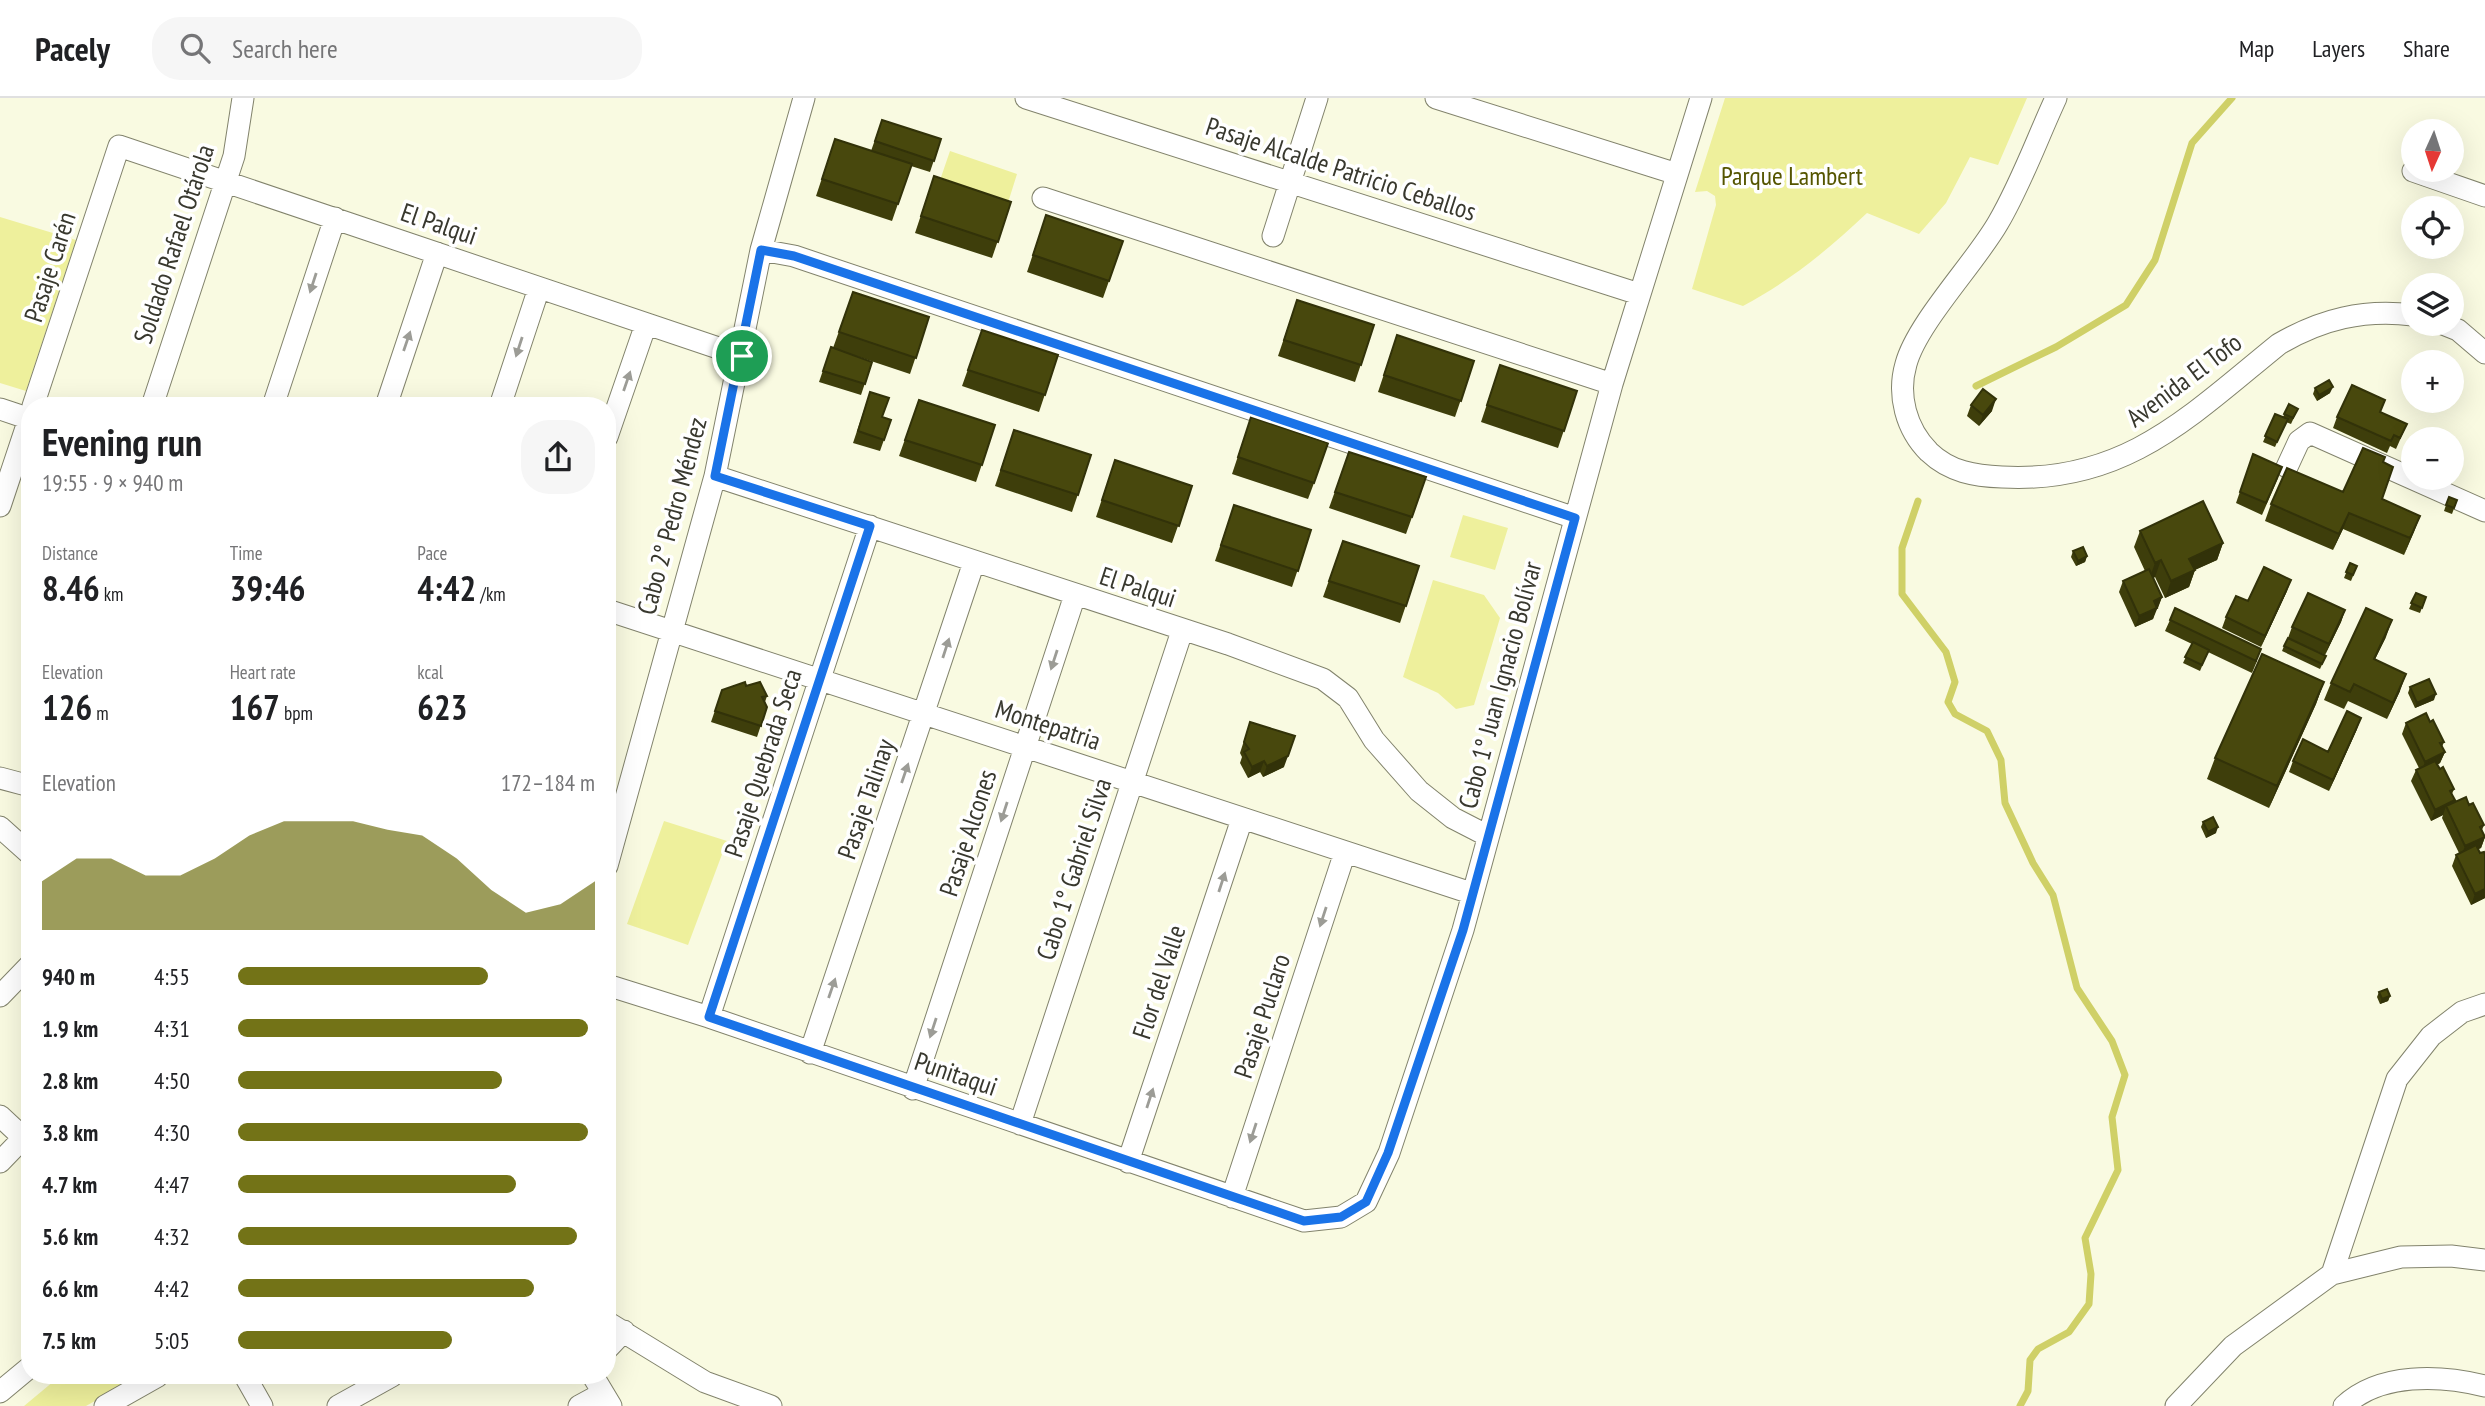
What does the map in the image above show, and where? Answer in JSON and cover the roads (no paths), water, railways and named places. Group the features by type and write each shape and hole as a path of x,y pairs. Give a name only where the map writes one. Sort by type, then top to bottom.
{"street":[{"name":"Soldado Rafael Otárola","path":"155,397 234,156 243,98"},
{"name":"Cabo 2° Pedro Méndez","path":"616,833 715,476 742,356 761,250 804,98"},
{"name":"Pasaje Alcalde Patricio Ceballos","path":"1026,98 1639,294"},
{"path":"1273,236 1317,98"},
{"path":"1436,98 1677,174"},
{"name":"Cabo 1° Juan Ignacio Bolívar","path":"1287,1216 1304,1221 1341,1217 1366,1202 1388,1153 1463,930 1612,384 1701,98"},
{"name":"Avenida El Tofo","path":"2056,98 1999,222 1916,342 1906,363 1903,388 1905,412 1920,441 1944,463 1967,474 2022,478 2049,477 2101,466 2147,446 2279,344 2300,332 2357,314 2401,316"},
{"name":"El Palqui","path":"119,146 742,356"},
{"name":"Pasaje Carén","path":"36,397 119,146"},
{"path":"2445,182 2485,196"},
{"path":"1043,198 1612,384"},
{"path":"276,397 335,218"},
{"path":"761,250 794,256 1575,518"},
{"path":"389,397 437,253"},
{"path":"503,397 539,288"},
{"path":"616,411 646,324"},
{"path":"2464,335 2485,353"},
{"path":"0,409 21,416"},
{"path":"2287,467 2299,441 2310,433 2485,511"},
{"path":"0,506 21,442"},
{"name":"El Palqui","path":"715,476 1309,673 1336,687 1357,710 1386,754 1419,790 1453,818 1488,836"},
{"name":"Pasaje Quebrada Seca","path":"709,1017 870,526"},
{"name":"Pasaje Talinay","path":"810,1053 974,562"},
{"name":"Pasaje Alcones","path":"913,1089 1075,595"},
{"name":"Montepatria","path":"616,613 1471,894"},
{"name":"Cabo 1° Gabriel Silva","path":"1020,1125 1182,631"},
{"path":"0,778 21,781"},
{"name":"Flor del Valle","path":"1128,1162 1242,819"},
{"path":"0,827 21,846"},
{"name":"Pasaje Puclaro","path":"1232,1197 1345,852"},
{"path":"0,996 21,974"},
{"name":"Punitaqui","path":"616,988 709,1017 1287,1216"},
{"path":"2332,1274 2398,1079 2431,1036 2462,1012 2485,1004"},
{"path":"0,1116 21,1132"},
{"path":"0,1163 21,1144"},
{"path":"2176,1406 2233,1346 2332,1274 2401,1257 2451,1256 2485,1260"},
{"path":"616,1326 705,1382 771,1406"},
{"path":"0,1392 21,1374"},
{"path":"2344,1406 2370,1390 2416,1378 2439,1377 2485,1386"},
{"path":"105,1406 144,1384"},
{"path":"250,1384 262,1406"},
{"path":"338,1406 378,1384"},
{"path":"579,1406 603,1391"}],"waterway":[{"path":"1976,386 2056,347 2126,305 2155,260 2192,143 2232,98"},
{"path":"1918,501 1902,548 1902,594 1946,652 1955,682 1948,702 1955,714 1987,731 2001,760 2005,803 2033,863 2053,895 2077,988 2112,1041 2125,1075 2112,1117 2118,1170 2085,1238 2091,1274 2089,1304 2069,1332 2038,1349 2030,1360 2028,1391 2020,1406"}],"park label":[{"name":"Parque Lambert","path":"1792,176"}]}
